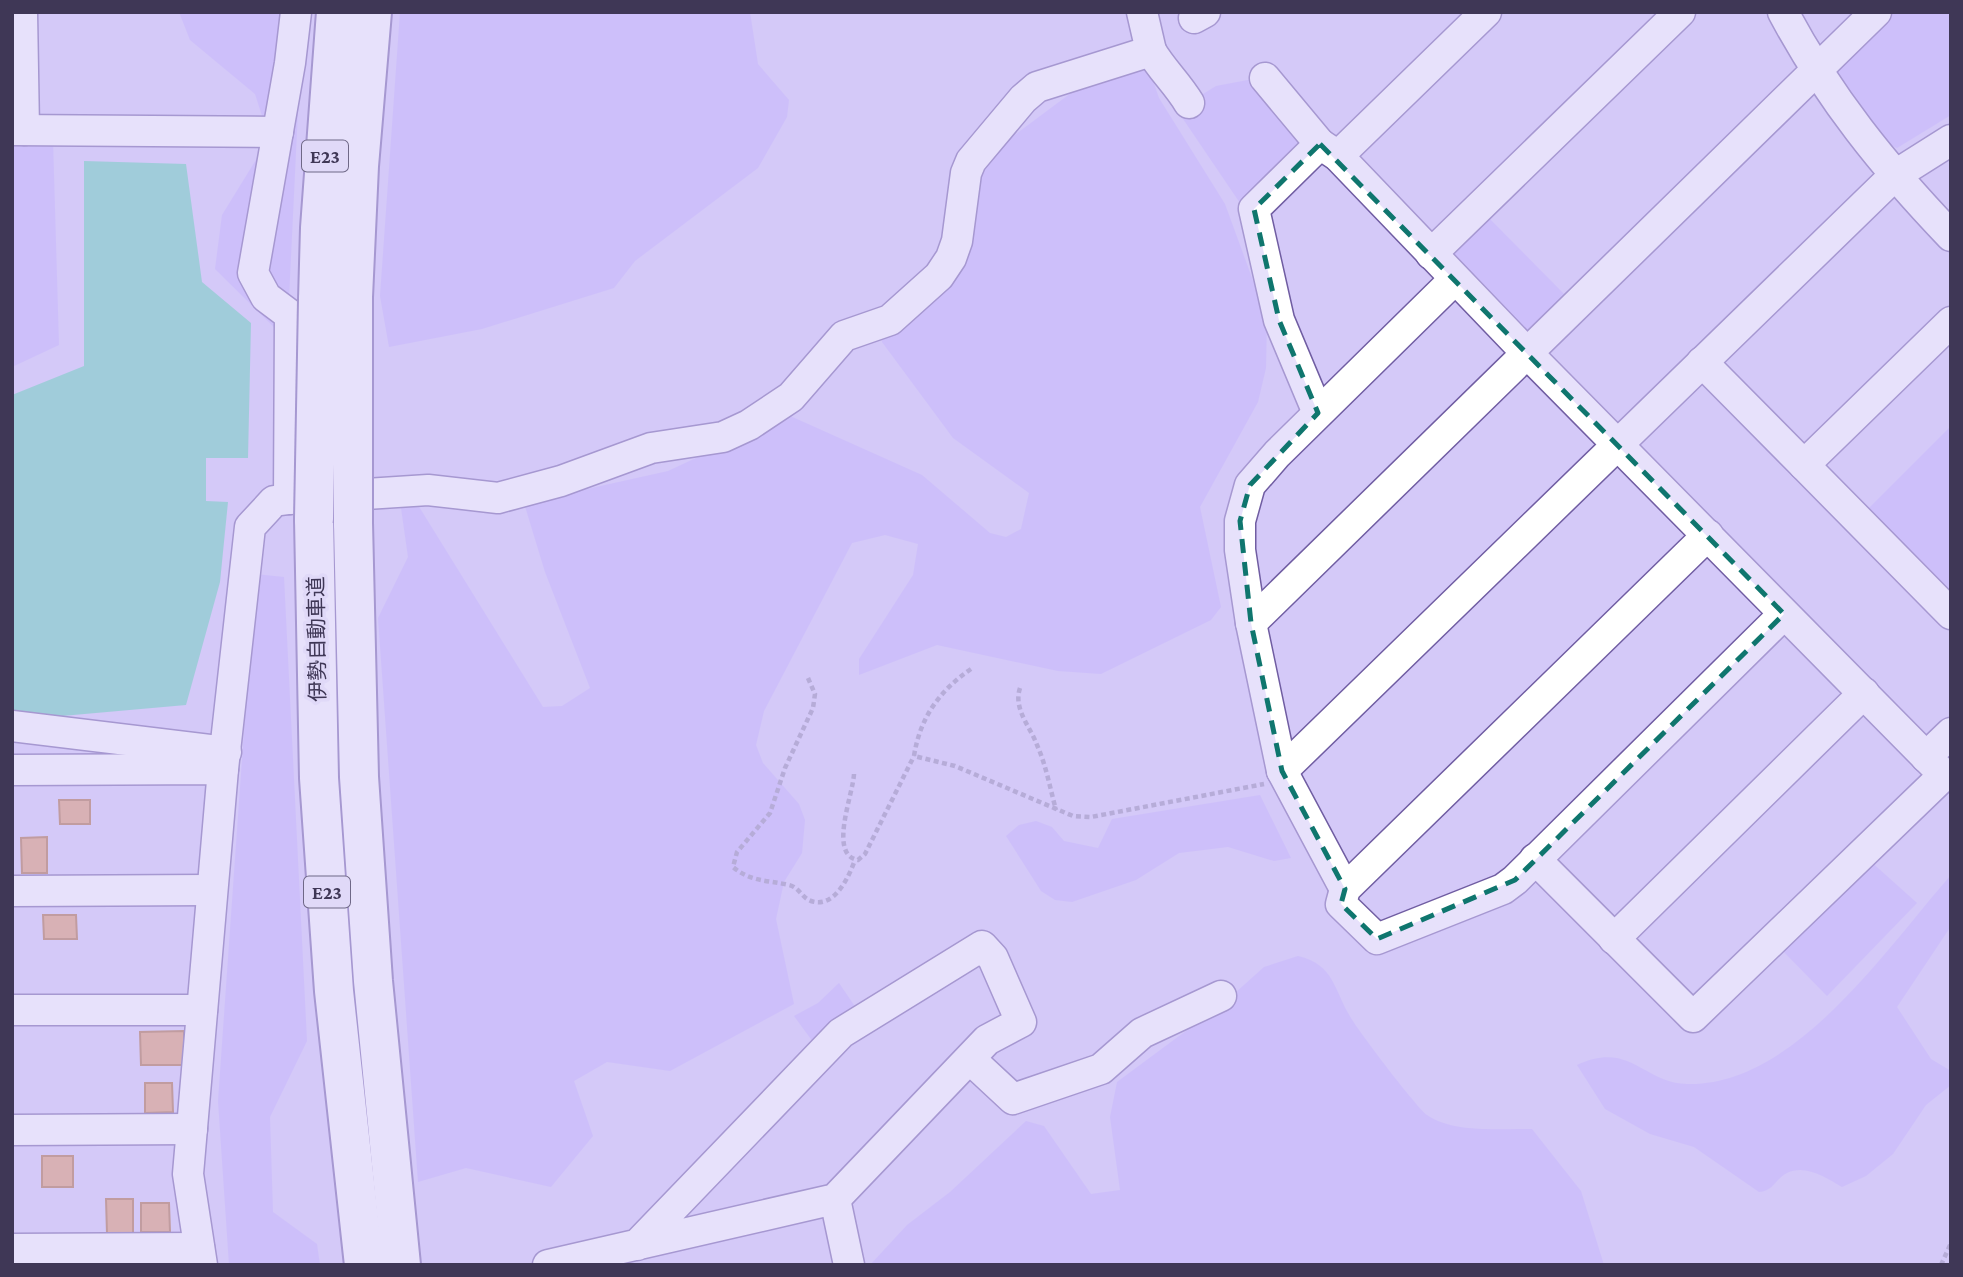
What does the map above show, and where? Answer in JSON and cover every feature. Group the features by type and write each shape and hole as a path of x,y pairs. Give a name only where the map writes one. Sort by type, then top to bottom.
{"highway":[{"name":"伊勢自動車道","path":"336,12 320,228 336,299 353,523 359,790 373,981 401,1265"},
{"name":"伊勢自動車道","path":"363,1265 334,991 301,509 359,166 372,12"}],"street":[{"path":"22,12 18,130 278,132"},
{"path":"296,12 253,272 266,297 290,315 301,509"},
{"path":"1142,12 1150,51 1161,68 1172,75 1189,103"},
{"path":"1318,413 1279,320 1254,209 1329,150 1486,12"},
{"path":"1431,254 1680,12"},
{"path":"1783,12 1815,71 1894,176 1951,236"},
{"path":"1251,624 1876,12"},
{"path":"12,1249 200,1256 188,1174 211,890 250,527 275,501 301,509 428,490 498,498 561,481 651,448 723,438 749,425 791,397 844,336 890,320 939,276 951,258 957,241 965,178 971,161 1029,92 1049,82 1150,51"},
{"path":"1265,78 1329,150 1944,775 1693,1017 1535,859"},
{"path":"1283,775 1617,444 1894,176 1951,140"},
{"path":"1345,889 1283,775 1251,624 1240,550 1240,521 1250,485 1318,413 1455,279"},
{"path":"1804,465 1951,323"},
{"path":"1702,362 1951,614"},
{"path":"1708,535 1345,889 1341,904 1377,939 1503,889 1784,614"},
{"path":"1614,939 1864,693"},
{"path":"12,726 225,760"},
{"path":"1926,757 1951,733"},
{"path":"12,771 225,760"},
{"path":"12,891 211,890"},
{"path":"548,1265 637,1245 835,1199 987,1040 1021,1023 993,958 982,946 841,1033 637,1245"},
{"path":"970,1059 1013,1099 1101,1069 1142,1033 1221,996"},
{"path":"12,1010 202,1010"},
{"path":"12,1130 192,1129"},
{"path":"835,1199 849,1265"}],"path":[{"path":"807,678 815,694 813,708 785,768 770,813 737,852 733,867 758,882 793,886 808,900 818,901 841,890 855,860 865,854 914,756 917,735 926,715 941,694 971,669"},
{"path":"1020,688 1017,694 1023,721 1037,743 1056,810"},
{"path":"914,756 955,766 998,782 1073,816 1091,817 1173,799 1244,789 1283,775"},
{"path":"854,774 853,790 842,833 845,852 855,860"},
{"path":"1941,1265 1951,1243"}],"highlighted area":[{"path":"1320,144 1784,614 1515,880 1377,939 1341,904 1345,889 1282,771 1251,623 1240,521 1250,485 1318,413 1279,320 1254,209"}],"shaded area":[{"path":"179,12 308,12 299,90 287,340 215,269 222,215 257,158 265,125 255,94 190,40"},
{"path":"400,12 750,12 758,64 789,100 787,117 758,168 635,261 614,288 482,329 389,347 380,296"},
{"path":"1889,12 1951,12 1951,115 1897,148 1879,140 1833,78 1833,65"},
{"path":"1148,66 1159,98 1225,204 1267,319 1266,368 1258,402 1200,507 1221,607 1211,620 1101,674 1058,671 937,645 859,675 859,659 913,575 918,544 885,535 852,543 764,711 756,745 763,763 799,804 805,820 802,853 784,882 776,919 794,1004 670,1071 607,1062 574,1081 593,1136 551,1187 466,1168 418,1182 378,618 408,557 400,501 413,497 543,707 562,706 590,688 545,572 524,503 668,471 788,415 922,475 990,533 1006,537 1021,529 1029,493 953,438 882,342 882,333 929,295 973,180 992,152 1075,90"},
{"path":"1253,79 1304,146 1242,206 1177,110 1216,86"},
{"path":"12,140 53,140 59,345 12,367"},
{"path":"84,161 186,164 202,282 251,323 248,458 206,458 206,501 228,502 220,582 186,705 62,716 12,713 12,395 84,366"},
{"path":"1486,215 1567,297 1532,333 1522,332 1450,259 1452,247"},
{"path":"1951,426 1951,597 1866,511"},
{"path":"255,574 284,577 307,1041 270,1117 273,1212 317,1244 320,1265 229,1265 218,1101"},
{"path":"1260,795 1291,858 1274,861 1228,847 1179,853 1136,880 1072,902 1055,900 1041,891 1006,836 1019,825 1036,821 1052,827 1064,841 1098,848 1112,819"},
{"path":"1869,860 1917,903 1827,996 1780,948"},
{"path":"1951,875 1951,926 1897,1007 1931,1059 1951,1071 1951,1085 1926,1105 1893,1154 1866,1176 1842,1187 1816,1173 1794,1171 1783,1175 1771,1187 1759,1192 1694,1147 1650,1134 1605,1109 1577,1065 1610,1057 1672,1082 1687,1084 1726,1079 1764,1063 1800,1039 1835,1008"},
{"path":"1298,956 1319,965 1332,979 1356,1026 1427,1115 1464,1128 1532,1129 1581,1191 1604,1265 870,1265 907,1225 950,1192 1026,1121 1044,1126 1091,1194 1120,1190 1110,1117 1117,1082 1225,1002 1264,967"},
{"path":"839,983 858,1011 816,1046 794,1016 818,1003"}],"building":[{"path":"59,800 90,800 90,824 60,824"},
{"path":"47,837 47,873 22,873 21,838"},
{"path":"43,915 76,915 77,939 44,939"},
{"path":"184,1031 184,1065 141,1065 140,1032"},
{"path":"145,1083 172,1083 173,1112 145,1113"},
{"path":"42,1156 73,1156 73,1187 42,1187"},
{"path":"106,1199 133,1199 133,1233 107,1233"},
{"path":"141,1203 169,1203 170,1232 141,1232"}]}
